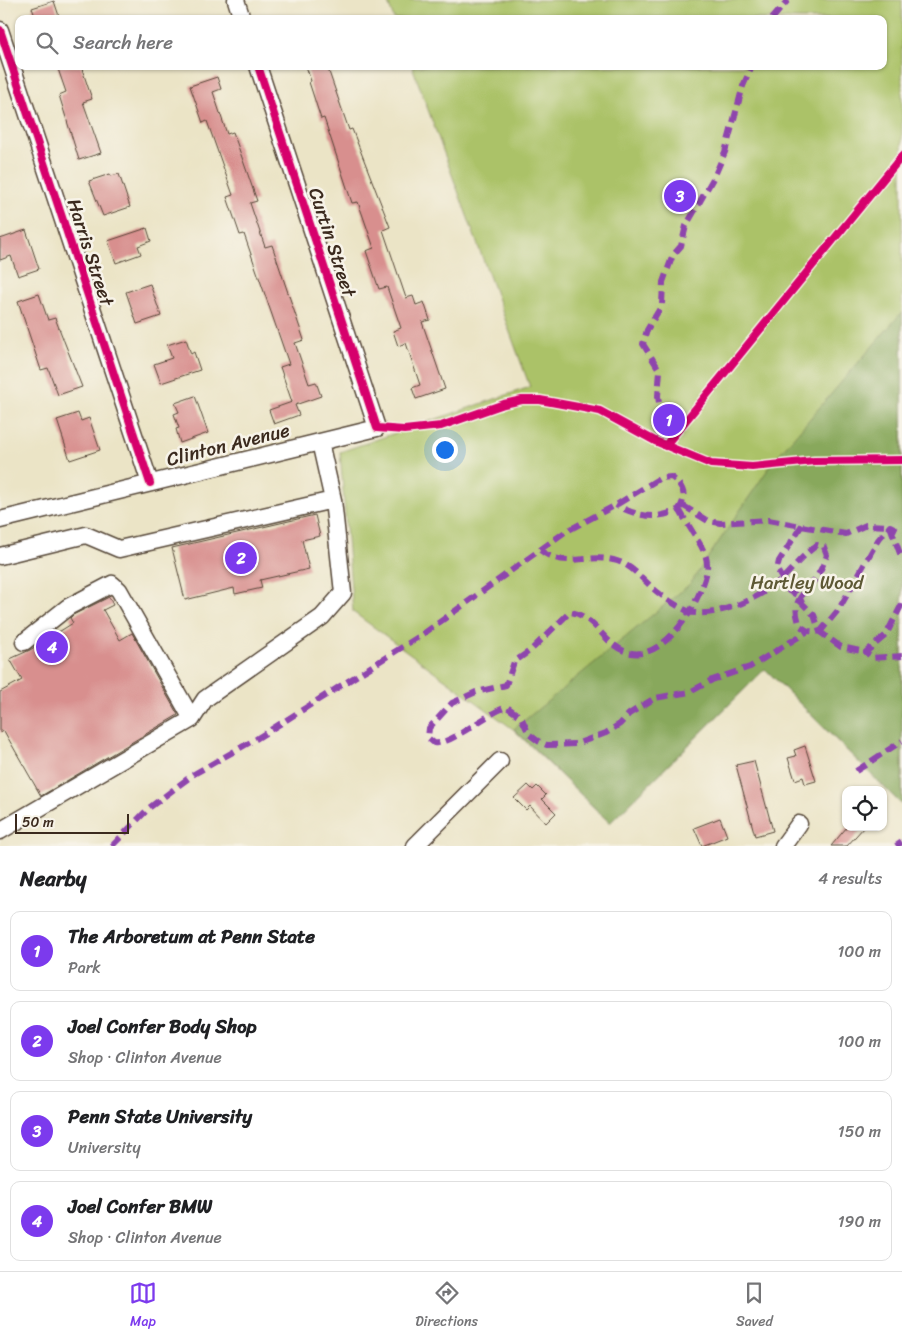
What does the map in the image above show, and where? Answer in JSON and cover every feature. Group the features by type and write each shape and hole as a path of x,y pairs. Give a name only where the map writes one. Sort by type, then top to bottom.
{"street":[{"path":"236,0 241,15"},
{"name":"Harris Street","path":"0,30 150,484"},
{"name":"Curtin Street","path":"259,70 377,428"},
{"name":"Clinton Avenue","path":"0,520 377,428"},
{"path":"0,831 192,719 205,699 322,617 343,593 333,500 320,442"},
{"path":"0,556 86,535 119,549 333,500"},
{"path":"24,642 68,607 112,584 119,590 192,719"},
{"path":"415,846 500,762"},
{"path":"783,846 799,824"}],"green space":[{"path":"387,0 902,0 902,805 887,790 887,786 883,786 765,669 610,823 513,729 353,612 340,452 530,387 413,70 887,70 887,15 393,15"},
{"name":"Hartley Wood","path":"902,312 902,805 887,790 887,786 883,786 765,669 610,823 514,729 690,584 775,459"}],"building":[{"path":"54,1 59,15 35,15 32,8"},
{"path":"58,70 82,70 92,99 83,102 101,153 79,160 59,95 66,92"},
{"path":"307,70 328,70 349,130 352,129 390,227 383,230 406,298 413,296 416,305 424,302 430,320 422,322 445,389 416,399 412,388 420,385 406,343 398,346 393,331 401,328 387,287 379,289 366,251 374,248 358,202 352,203 324,118 321,119 309,82 311,81"},
{"path":"217,77 221,89 213,92 227,134 233,132 257,201 250,203 265,247 272,245 304,340 295,343 309,384 316,382 321,396 295,405 299,415 274,424 269,410 292,402 280,367 289,364 244,234 240,235 227,197 233,195 207,121 203,123 190,86"},
{"path":"110,174 111,176 119,174 130,207 103,216 89,181"},
{"path":"147,228 151,241 138,246 141,254 116,263 108,241"},
{"path":"26,230 39,269 18,276 11,256 0,260 0,239"},
{"path":"150,284 161,316 137,324 126,292"},
{"path":"39,294 48,320 55,318 82,387 58,395 48,368 41,370 18,301"},
{"path":"186,339 191,354 194,352 200,370 161,383 154,364 172,358 167,345"},
{"path":"195,396 208,433 180,443 176,429 179,428 174,414 179,412 175,403"},
{"path":"78,413 81,421 89,418 100,450 70,460 57,420"},
{"path":"315,515 320,536 302,540 309,569 260,580 262,588 235,594 234,588 185,600 172,548"},
{"path":"109,597 113,605 103,610 120,640 132,633 178,715 41,796 4,731 0,733 0,692 22,680 10,659 30,650 73,623 70,618 73,615"},
{"path":"805,746 816,781 805,784 803,777 795,780 788,758 796,756 794,750"},
{"path":"754,761 773,831 755,836 736,765"},
{"path":"528,785 533,790 537,786 546,795 542,799 556,813 546,823 530,806 526,810 514,798"},
{"path":"720,818 727,836 702,846 694,828"},
{"path":"844,831 860,831 847,846 831,846"}],"marked path":[{"path":"775,15 788,0"},
{"path":"673,435 660,410 658,396 660,371 643,344 647,330 662,305 663,282 673,255 681,246 686,226 715,175 725,152 743,86 750,70"},
{"path":"112,846 149,808 194,774 256,739 423,634 565,532 616,505 660,478 671,477 679,484 684,495 679,509 663,515 647,516 631,512 616,505"},
{"path":"682,505 708,521 720,523 768,520 846,534 866,525 890,526 902,559"},
{"path":"679,509 703,549 706,558 705,579 690,612 712,612 752,599 775,585 817,545 824,547 827,555 819,573 800,598 797,607 800,626 808,631 820,632 839,609 878,540 890,526 902,532"},
{"path":"802,525 779,561 777,570 789,591 799,596 802,603 814,615 820,632 841,647 866,652"},
{"path":"540,550 558,559 596,558 623,563 663,597 690,612 673,634 664,642 642,653 631,653 619,649 586,618 570,612 531,650 514,662 506,685 476,692 452,703 429,728 428,738 434,743 441,743 459,735 498,710 507,707 521,717 529,734 538,741 547,745 576,744 606,733 620,724 629,714 655,698 690,692 712,680 750,667 808,631"},
{"path":"902,604 886,635 866,652 872,658 902,656"},
{"path":"856,771 902,741"},
{"path":"896,846 902,842"}],"cycle path":[{"path":"0,30 150,483"},
{"path":"259,70 377,428 404,430 441,426 504,404 522,400 540,400 600,411 655,441 711,464 752,467 814,461 902,460"},
{"path":"665,446 902,156"}],"place":[{"name":"Penn State University","path":"680,196"},
{"name":"The Arboretum at Penn State","path":"669,420"},
{"name":"Joel Confer Body Shop","path":"241,558"},
{"name":"Joel Confer BMW","path":"52,647"}]}
